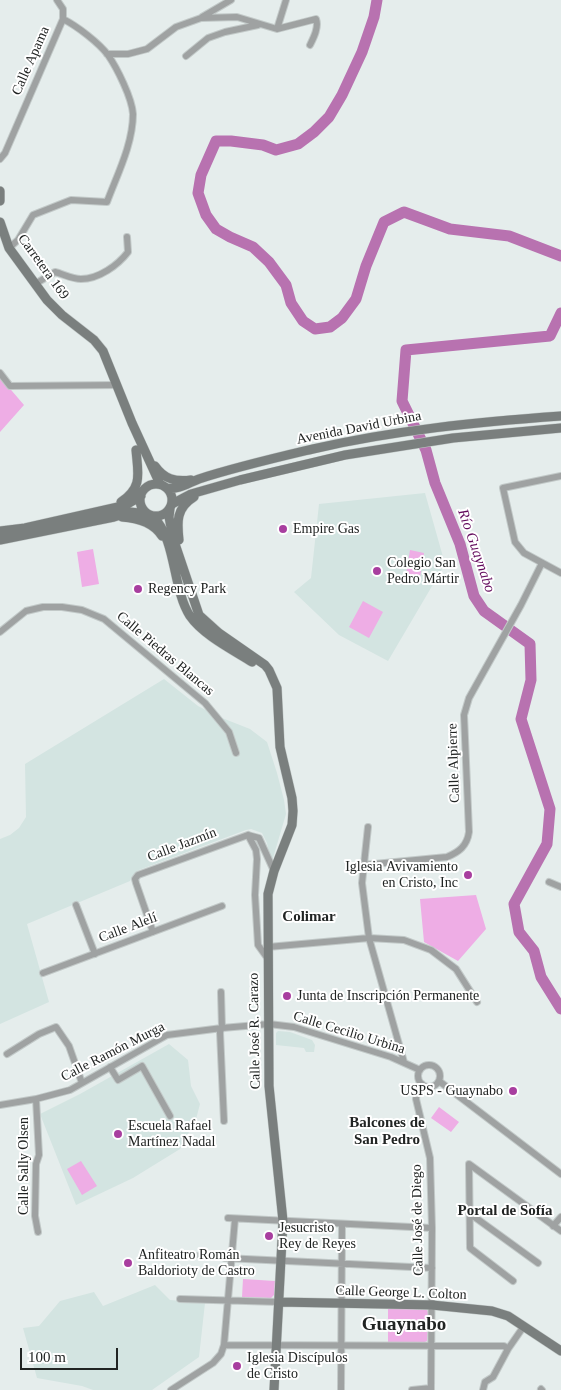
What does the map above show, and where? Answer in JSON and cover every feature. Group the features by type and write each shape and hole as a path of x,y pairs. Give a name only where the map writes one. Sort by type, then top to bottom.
{"street":[{"name":"Calle Apama","path":"0,159 5,153 63,19 63,10 57,0"},
{"path":"107,54 128,54 147,49 176,27 201,18 231,0"},
{"path":"277,30 286,0"},
{"path":"201,18 237,17 277,30 316,19 317,23 310,45"},
{"path":"9,248 18,240 33,214 72,200 108,202 130,138 133,114 130,97 107,54 76,25 63,19"},
{"path":"186,56 208,38 225,32 259,25"},
{"path":"0,191 0,201"},
{"name":"Carretera 169","path":"0,222 9,248 35,284 62,315 94,340 103,351 141,450 163,486"},
{"path":"35,284 55,272 81,279 104,272 119,262 128,252 127,237"},
{"path":"0,374 10,386 117,385"},
{"name":"Avenida David Urbina","path":"163,486 182,486 314,449 385,435 449,425 561,416"},
{"name":"Avenida David Urbina","path":"171,507 191,494 345,454 453,438 561,428"},
{"path":"141,450 158,471 167,478 181,481 199,480"},
{"path":"106,510 128,497 137,486 141,450"},
{"name":"Carretera 169","path":"141,450 142,493"},
{"path":"561,477 504,488 515,542 524,554 561,573"},
{"path":"0,531 25,528 125,505 152,485 163,486 172,497 171,507 164,514 151,515 130,512 114,517 0,540"},
{"path":"180,558 177,522 179,512 190,499 206,491"},
{"path":"142,493 141,506 161,527 185,606 191,618 215,638 261,668 272,678"},
{"name":"Calle José R. Carazo","path":"171,507 169,517 173,538 199,615 219,633 265,664 272,678 279,696 280,747 292,798 292,825 274,871 268,894 269,1086 283,1221 274,1390"},
{"path":"114,517 132,518 148,523 159,531 167,544"},
{"name":"Calle Alpierre","path":"364,864 447,857 456,853 467,842 469,832 464,715 469,698 521,606 542,564"},
{"name":"Calle Piedras Blancas","path":"0,632 26,611 43,607 82,610 104,619 204,703 229,732 236,753"},
{"path":"368,827 362,883 370,938 404,1062"},
{"path":"248,835 259,838 274,871"},
{"path":"248,835 256,850 257,859 255,895 258,945 268,958"},
{"name":"Calle Jazmín","path":"153,932 136,883 136,876 248,835"},
{"path":"549,882 561,888"},
{"path":"76,905 96,954"},
{"name":"Calle Alelí","path":"43,974 222,906"},
{"path":"268,947 370,938 404,940 431,950 456,969 477,1002"},
{"path":"221,992 222,1028 220,1032 224,1121"},
{"name":"Calle Cecilio Urbina","path":"269,1024 301,1029 404,1062 420,1070 427,1066 435,1067 440,1073 439,1081 561,1174"},
{"name":"Calle Ramón Murga","path":"0,1105 36,1099 70,1090 167,1034 269,1024"},
{"path":"7,1054 39,1034 56,1027 69,1046 82,1083"},
{"path":"110,1067 118,1080 142,1066 170,1116"},
{"path":"420,1070 419,1079 422,1084 432,1086 439,1081"},
{"name":"Calle José de Diego","path":"422,1084 417,1091 416,1103 430,1158 432,1228 431,1389"},
{"name":"Calle Sally Olsen","path":"36,1099 39,1155 36,1164 35,1216 38,1232"},
{"path":"514,1281 470,1248 469,1164 561,1231"},
{"path":"470,1213 538,1263"},
{"path":"553,1226 561,1217"},
{"path":"171,1390 218,1359 224,1345 231,1218 432,1228"},
{"path":"340,1390 342,1224"},
{"path":"228,1258 432,1268"},
{"name":"Calle George L. Colton","path":"180,1299 432,1305 492,1311 508,1316 561,1351"},
{"path":"483,1390 484,1382 493,1377 508,1349 524,1326"},
{"path":"224,1345 504,1346 508,1349"},
{"path":"412,1390 431,1389"}],"shaded area":[{"path":"0,377 24,405 0,432"},
{"name":"Colegio San Pedro Mártir","path":"425,493 445,564 388,661 339,635 294,592 311,578 319,504"},
{"path":"93,549 99,584 82,587 77,552"},
{"path":"410,550 424,553 420,577 406,575"},
{"path":"363,601 383,612 369,638 349,627"},
{"path":"164,679 198,706 250,729 267,742 277,773 286,814 273,858 270,859 267,843 262,833 251,829 246,830 139,870 130,881 27,924 49,1002 0,1024 0,839 10,835 19,828 26,817 25,764"},
{"path":"476,895 486,929 458,961 424,942 420,899"},
{"path":"278,1031 290,1032 312,1040 315,1045 314,1052 306,1052 304,1048 276,1045 276,1033"},
{"name":"Escuela Rafael Martínez Nadal","path":"169,1044 188,1060 191,1086 200,1104 196,1119 180,1149 133,1178 76,1205 40,1114"},
{"path":"439,1107 459,1122 451,1132 431,1118"},
{"path":"81,1161 97,1186 82,1195 67,1169"},
{"path":"243,1279 275,1281 274,1295 271,1298 242,1297"},
{"path":"155,1285 170,1300 205,1303 199,1357 152,1390 93,1390 82,1386 37,1378 23,1328 39,1326 60,1301 94,1292 103,1306"},
{"path":"388,1308 427,1310 429,1314 427,1341 423,1343 388,1342"}],"waterway":[{"name":"Río Guaynabo","path":"377,0 374,17 362,52 342,95 329,117 314,132 298,144 276,150 263,145 216,141 201,175 198,193 206,215 216,229 253,247 269,262 286,285 291,303 303,321 315,329 330,327 342,318 356,299 366,266 384,222 404,212 450,229 509,236 561,256"},
{"name":"Río Guaynabo","path":"561,313 550,336 406,350 402,401 426,450 435,483 460,544 474,596 484,611 530,644 531,680 521,719 550,809 547,844 514,904 519,932 534,951 541,977 561,1009"}],"tunnel":[{"path":"185,1254 225,1258"}],"place":[{"name":"Empire Gas","path":"283,529"},
{"name":"Colegio San Pedro Mártir","path":"377,571"},
{"name":"Regency Park","path":"138,589"},
{"name":"Iglesia Avivamiento en Cristo, Inc","path":"468,875"},
{"name":"Junta de Inscripción Permanente","path":"287,996"},
{"name":"USPS - Guaynabo","path":"513,1091"},
{"name":"Escuela Rafael Martínez Nadal","path":"118,1134"},
{"name":"Jesucristo Rey de Reyes","path":"269,1236"},
{"name":"Anfiteatro Román Baldorioty de Castro","path":"128,1263"},
{"name":"Iglesia Discípulos de Cristo","path":"237,1366"}],"district":[{"name":"Colimar","path":"309,917"},
{"name":"Balcones de San Pedro","path":"387,1132"},
{"name":"Portal de Sofía","path":"505,1211"},
{"name":"Guaynabo","path":"404,1325"}]}
